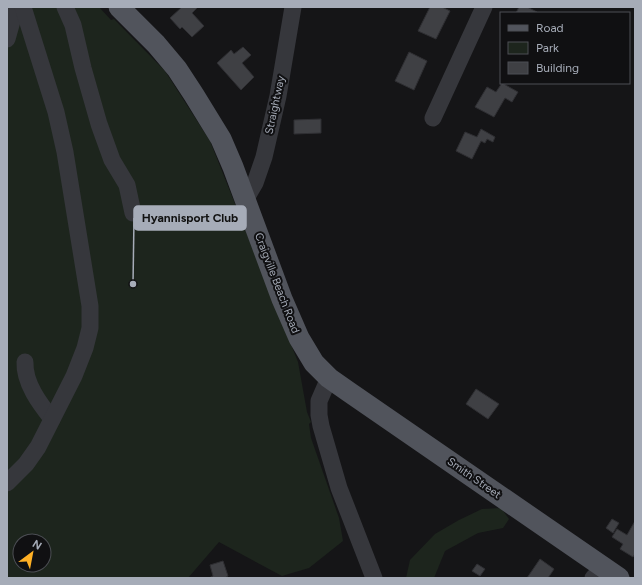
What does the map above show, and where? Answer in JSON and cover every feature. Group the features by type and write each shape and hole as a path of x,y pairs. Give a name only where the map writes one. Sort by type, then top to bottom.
{"main road":[{"name":"Craigville Beach Road","path":"119,7 156,44 177,70 221,139 233,167 282,299 299,338 309,356 329,378"},
{"name":"Smith Street","path":"329,378 605,574"}],"street":[{"path":"7,39 16,7"},
{"path":"7,483 26,464 38,447 74,376 86,348 90,328 90,306 62,138 56,112 23,7"},
{"path":"65,7 73,25 83,68 99,124 112,160 126,185 133,213"},
{"name":"Straightway","path":"245,200 257,178 264,157 278,96 293,7"},
{"path":"433,118 484,7"},
{"path":"25,362 25,371 31,386 40,404 52,419"},
{"path":"329,378 319,401 321,426 339,488 374,578"}],"green space":[{"path":"7,7 99,7 111,20 114,19 165,71 210,141 298,362 307,412 311,422 309,424 311,438 339,518 343,541 309,568 282,576 219,542 188,578 7,578"},
{"path":"501,508 509,519 503,528 478,533 445,551 434,578 406,578 410,560 435,534 482,509"}],"building":[{"path":"182,7 198,7 192,13 204,26 192,37 182,27 180,29 170,18"},
{"path":"430,7 442,7 450,11 436,39 418,31"},
{"path":"519,7 527,7 537,12 516,12"},
{"path":"243,47 251,55 242,63 254,77 241,90 217,63 231,50 234,54"},
{"path":"409,52 427,61 414,90 395,81"},
{"path":"501,84 504,84 518,92 512,102 505,98 494,117 475,107 487,87 496,92"},
{"path":"321,119 321,133 294,134 294,120"},
{"path":"481,129 495,137 493,142 487,139 485,143 481,141 472,159 456,151 465,132 477,137"},
{"path":"476,389 499,404 488,419 466,404"},
{"path":"612,519 619,523 613,533 606,528"},
{"path":"635,521 635,554 633,557 620,549 623,544 612,537 617,529 627,535"},
{"path":"540,559 554,569 548,578 527,578"},
{"path":"223,561 228,576 225,578 209,578 213,576 210,565"},
{"path":"477,564 485,569 480,576 472,571"}],"place":[{"name":"Hyannisport Club","path":"133,284"}]}
